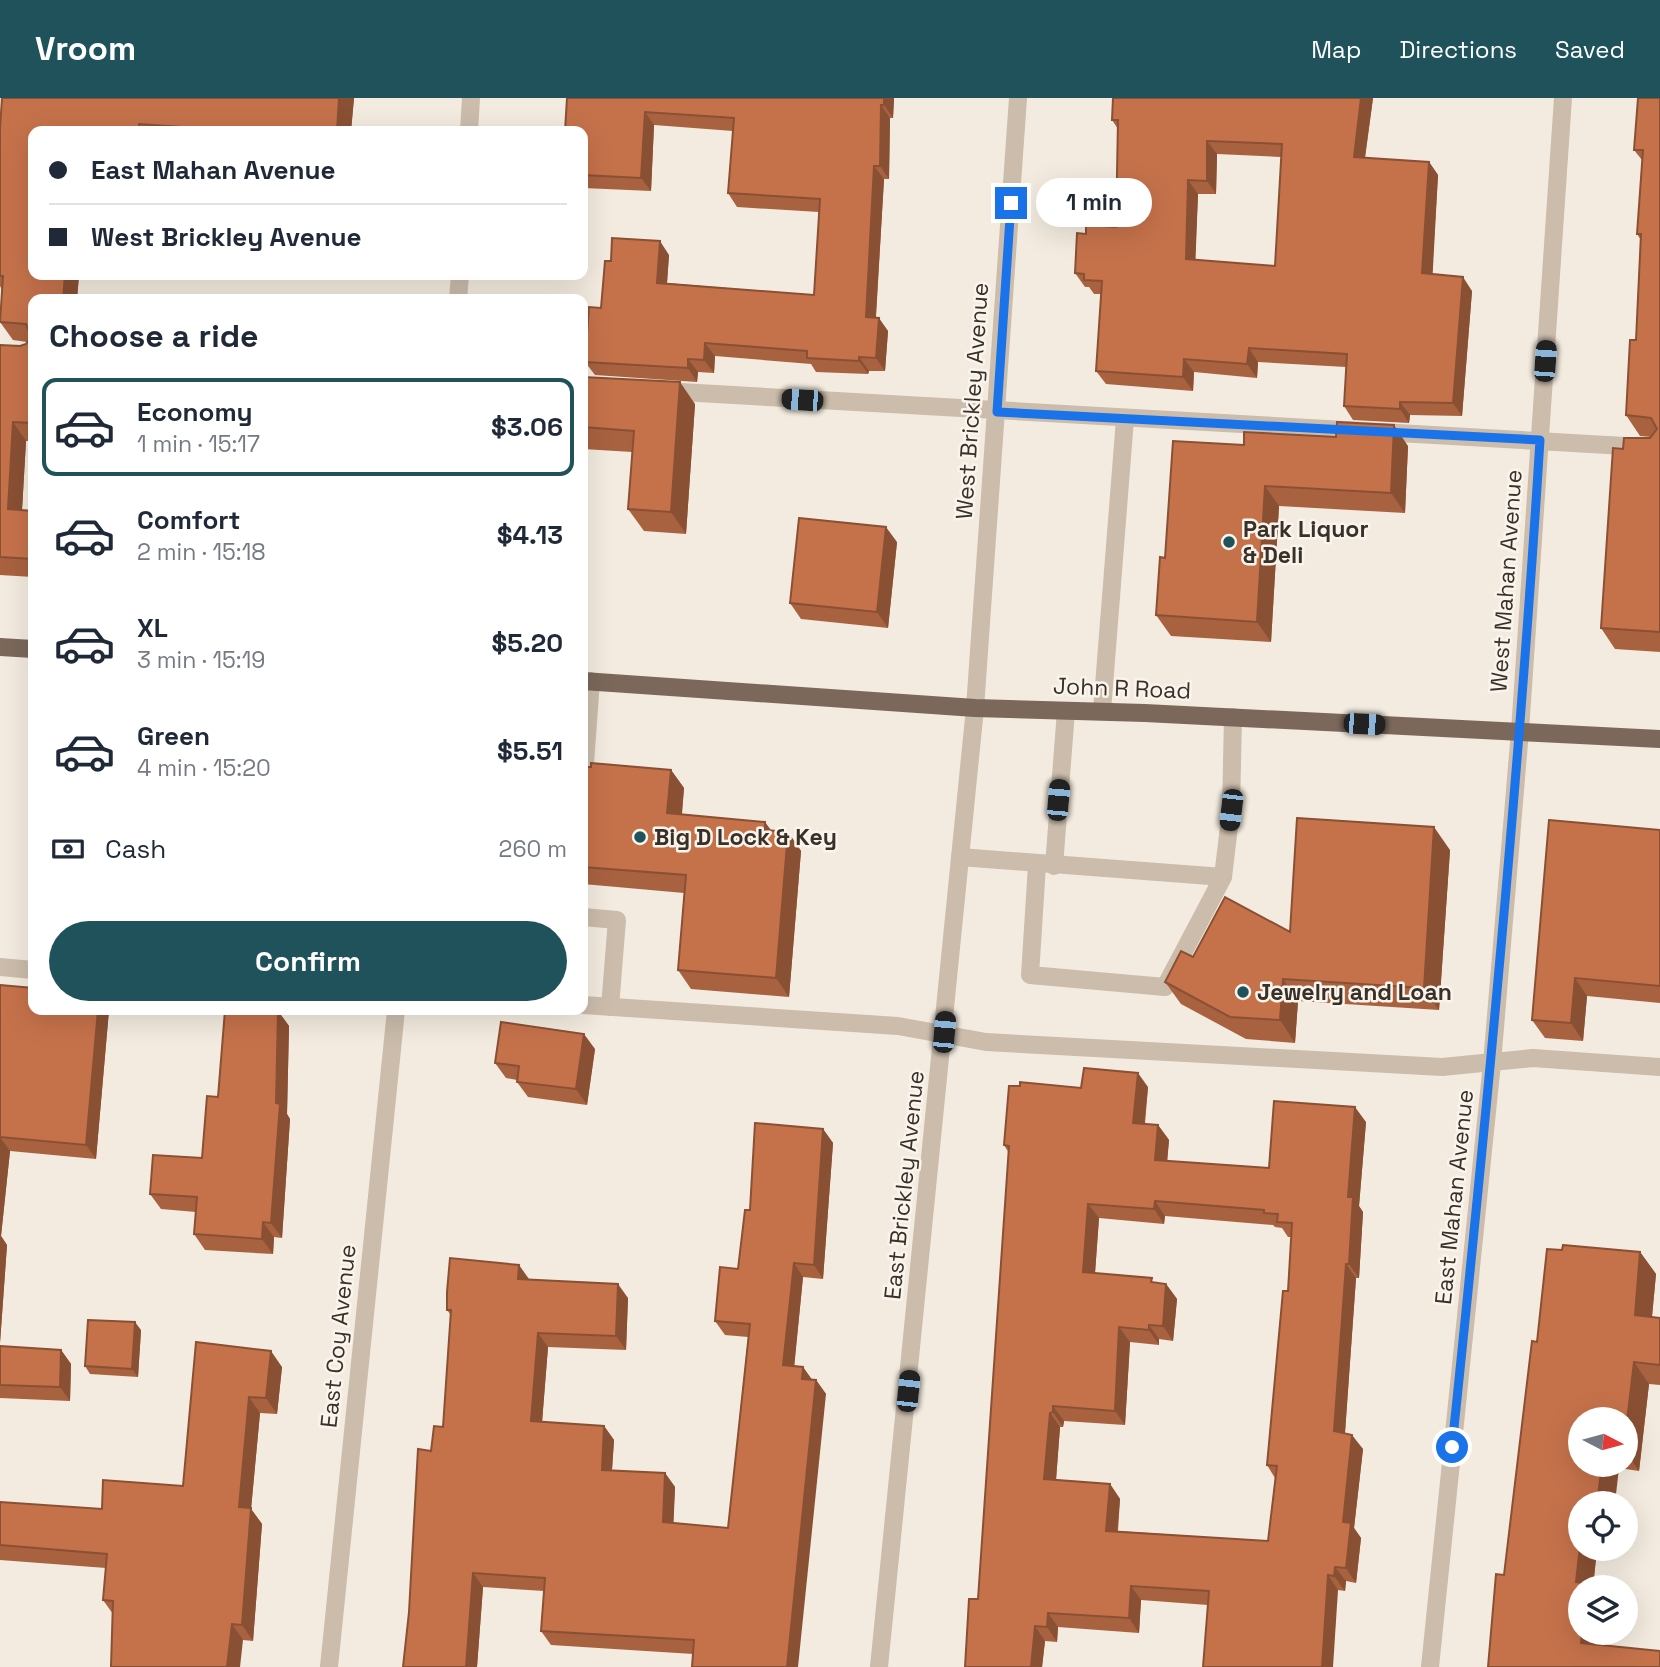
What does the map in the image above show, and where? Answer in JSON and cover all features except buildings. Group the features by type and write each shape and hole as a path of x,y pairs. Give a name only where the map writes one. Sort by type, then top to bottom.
{"main road":[{"path":"0,647 28,649"},
{"name":"John R Road","path":"588,681 975,708 1102,711 1660,739"}],"street":[{"path":"469,126 471,98"},
{"name":"West Brickley Avenue","path":"975,708 1018,98"},
{"name":"West Mahan Avenue","path":"1520,731 1563,98"},
{"path":"651,390 997,412 1660,448"},
{"path":"1102,711 1125,419"},
{"name":"East Brickley Avenue","path":"879,1667 975,708"},
{"path":"1066,711 1030,975 1165,987 1223,877 1231,810 1233,717"},
{"name":"East Mahan Avenue","path":"1430,1667 1492,1063 1520,731"},
{"path":"960,857 1223,877"},
{"path":"588,917 617,920 610,1007"},
{"path":"0,967 28,970"},
{"path":"588,1005 898,1026 944,1032 986,1042 1442,1067 1533,1058 1660,1067"},
{"name":"East Coy Avenue","path":"329,1667 395,1015"}],"place":[{"name":"Park Liquor & Deli","path":"1229,542"},
{"name":"Big D Lock & Key","path":"640,837"},
{"name":"Jewelry and Loan","path":"1243,992"}],"route":[{"path":"1011,203 997,412 1540,440 1520,731 1492,1063 1452,1447"}]}
